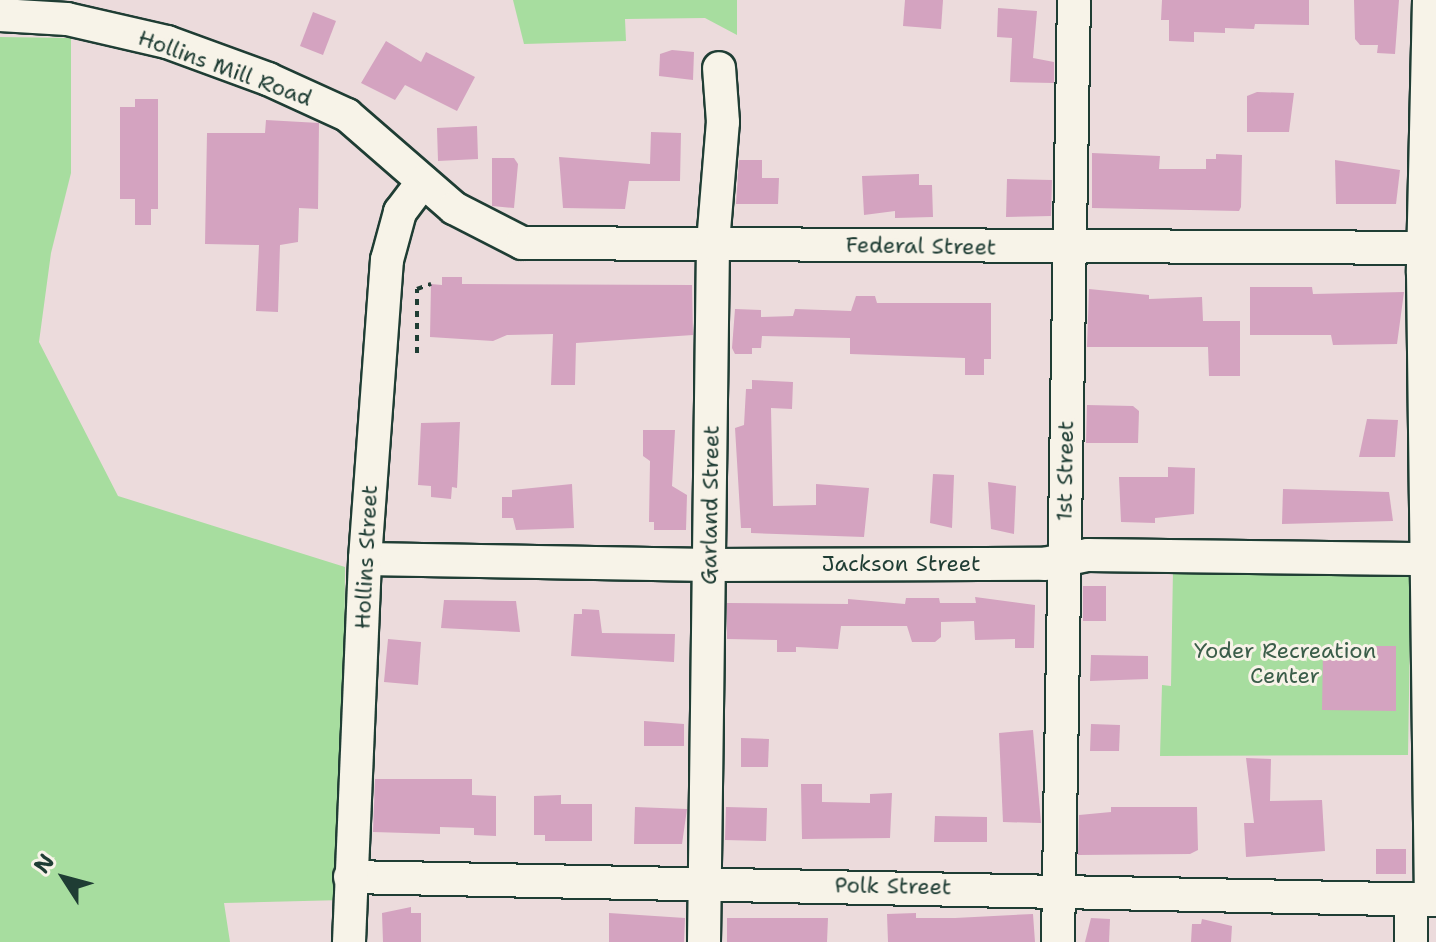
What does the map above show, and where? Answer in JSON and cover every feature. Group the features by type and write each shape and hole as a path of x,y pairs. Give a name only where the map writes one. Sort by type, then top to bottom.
{"street":[{"name":"1st Street","path":"1058,942 1067,248 1074,0"},
{"path":"1411,942 1426,901 1430,559 1429,0"},
{"name":"Hollins Mill Road","path":"0,15 70,9 167,42 332,108 423,182"},
{"name":"Garland Street","path":"704,942 713,243 723,122 719,68"},
{"name":"Federal Street","path":"423,182 454,208 522,243 1430,248"},
{"name":"Hollins Street","path":"349,942 365,559 387,260 400,212 423,182"},
{"name":"Jackson Street","path":"365,559 710,565 1064,560 1088,555 1430,559"},
{"name":"Polk Street","path":"350,877 704,881 1426,901"}],"path":[{"path":"417,353 417,289 431,284"}],"green space":[{"path":"513,0 737,0 737,35 705,18 625,19 626,41 524,44"},
{"path":"0,37 71,38 71,173 51,253 39,342 118,496 345,567 343,900 224,903 230,942 0,942"},
{"name":"Yoder Recreation Center","path":"1173,569 1411,572 1408,755 1160,756 1162,685 1171,686"}],"building":[{"path":"905,0 943,0 941,29 903,26"},
{"path":"1162,0 1309,0 1309,25 1255,24 1254,29 1225,28 1225,33 1194,32 1194,42 1169,41 1169,20 1161,20"},
{"path":"1354,0 1399,0 1395,54 1377,53 1378,45 1360,45 1355,39"},
{"path":"998,8 1037,11 1033,58 1054,62 1054,83 1010,82 1012,38 997,37"},
{"path":"313,12 336,21 323,55 300,46"},
{"path":"386,41 421,62 426,52 475,77 457,111 405,85 395,100 361,83"},
{"path":"672,50 694,52 693,80 659,76 660,54"},
{"path":"1257,92 1294,93 1289,132 1247,132 1247,96"},
{"path":"135,99 158,99 158,209 151,209 151,225 135,225 135,199 120,199 120,107 135,107"},
{"path":"266,120 319,123 318,209 299,208 298,242 280,245 278,312 256,311 259,245 205,244 207,133 265,133"},
{"path":"477,126 478,159 438,161 437,128"},
{"path":"651,132 681,133 680,181 629,181 625,209 563,208 559,157 650,164"},
{"path":"1092,153 1160,156 1159,169 1206,169 1206,159 1216,159 1216,154 1242,155 1241,207 1239,211 1092,208"},
{"path":"492,158 514,158 518,164 514,208 492,206"},
{"path":"739,160 762,160 762,178 779,178 778,204 736,204"},
{"path":"1335,160 1400,170 1396,204 1336,204"},
{"path":"919,174 919,185 932,185 933,217 895,218 895,211 864,215 862,176"},
{"path":"1007,179 1052,180 1051,216 1006,217"},
{"path":"442,277 462,277 462,284 692,285 693,335 576,343 575,385 551,385 553,334 507,335 493,341 430,337 431,284 442,285"},
{"path":"1250,287 1312,287 1313,294 1404,292 1397,344 1333,345 1331,335 1250,335"},
{"path":"1089,289 1149,295 1149,299 1202,297 1203,321 1240,321 1240,376 1209,376 1208,347 1087,347"},
{"path":"856,296 875,296 877,303 991,303 991,359 984,359 984,375 965,375 965,358 850,354 850,338 762,336 761,348 752,348 752,354 735,354 732,348 735,309 761,310 761,317 793,316 795,309 851,311"},
{"path":"752,380 793,382 792,409 771,408 773,506 816,505 816,484 869,488 864,537 751,533 751,528 741,528 735,428 744,425 746,389 752,389"},
{"path":"1087,405 1133,406 1139,411 1138,443 1086,443"},
{"path":"1367,419 1398,420 1395,457 1359,457"},
{"path":"460,422 457,488 452,487 451,499 431,497 431,486 418,485 421,423"},
{"path":"643,430 675,430 672,486 687,495 686,530 654,530 654,522 649,522 650,461 643,456"},
{"path":"1168,467 1195,468 1194,514 1155,518 1155,523 1121,522 1119,477 1168,477"},
{"path":"933,474 954,475 952,528 930,523"},
{"path":"988,482 1016,486 1014,534 991,529"},
{"path":"572,484 574,528 516,530 513,518 502,518 502,497 512,497 512,490"},
{"path":"1283,489 1389,492 1393,521 1282,524"},
{"path":"1083,586 1106,586 1106,621 1083,621"},
{"path":"975,597 1035,605 1034,648 1015,648 1015,639 975,640 974,621 941,622 941,637 935,642 912,642 907,626 841,626 838,649 796,647 796,652 777,652 777,640 727,639 727,603 848,604 848,599 905,604 906,598 939,598 940,603 976,603"},
{"path":"444,600 516,601 520,632 441,628"},
{"path":"582,609 599,610 602,633 675,634 674,662 571,656 574,614 582,614"},
{"path":"388,639 421,642 418,685 384,682"},
{"path":"1372,646 1396,646 1396,711 1322,710 1323,653 1372,653"},
{"path":"1091,655 1148,656 1148,679 1090,681"},
{"path":"644,721 684,724 684,746 644,746"},
{"path":"1091,724 1120,725 1119,751 1090,751"},
{"path":"1033,730 1041,823 1003,822 999,733"},
{"path":"741,738 769,739 768,767 741,767"},
{"path":"1246,758 1271,759 1270,801 1322,800 1325,851 1246,857 1244,823 1254,823"},
{"path":"375,779 472,779 472,795 496,796 496,836 474,835 474,828 440,827 440,834 373,832"},
{"path":"801,784 822,784 822,802 870,803 870,794 892,793 890,838 802,839"},
{"path":"561,795 561,804 592,804 592,841 545,841 545,835 534,835 534,796"},
{"path":"635,807 687,809 682,844 634,844"},
{"path":"726,807 767,808 766,841 725,840"},
{"path":"1111,807 1197,807 1198,850 1190,854 1078,855 1079,815 1111,812"},
{"path":"935,816 987,817 987,842 934,842"},
{"path":"1376,849 1406,849 1406,874 1376,874"},
{"path":"411,907 411,913 421,913 421,942 383,942 382,913"},
{"path":"609,913 685,918 684,942 609,942"},
{"path":"916,913 916,918 1033,914 1035,942 888,942 887,914"},
{"path":"727,918 828,918 827,942 727,942"},
{"path":"1091,918 1110,919 1109,942 1085,942"},
{"path":"1202,919 1232,926 1231,942 1191,942 1192,924 1201,924"}]}
